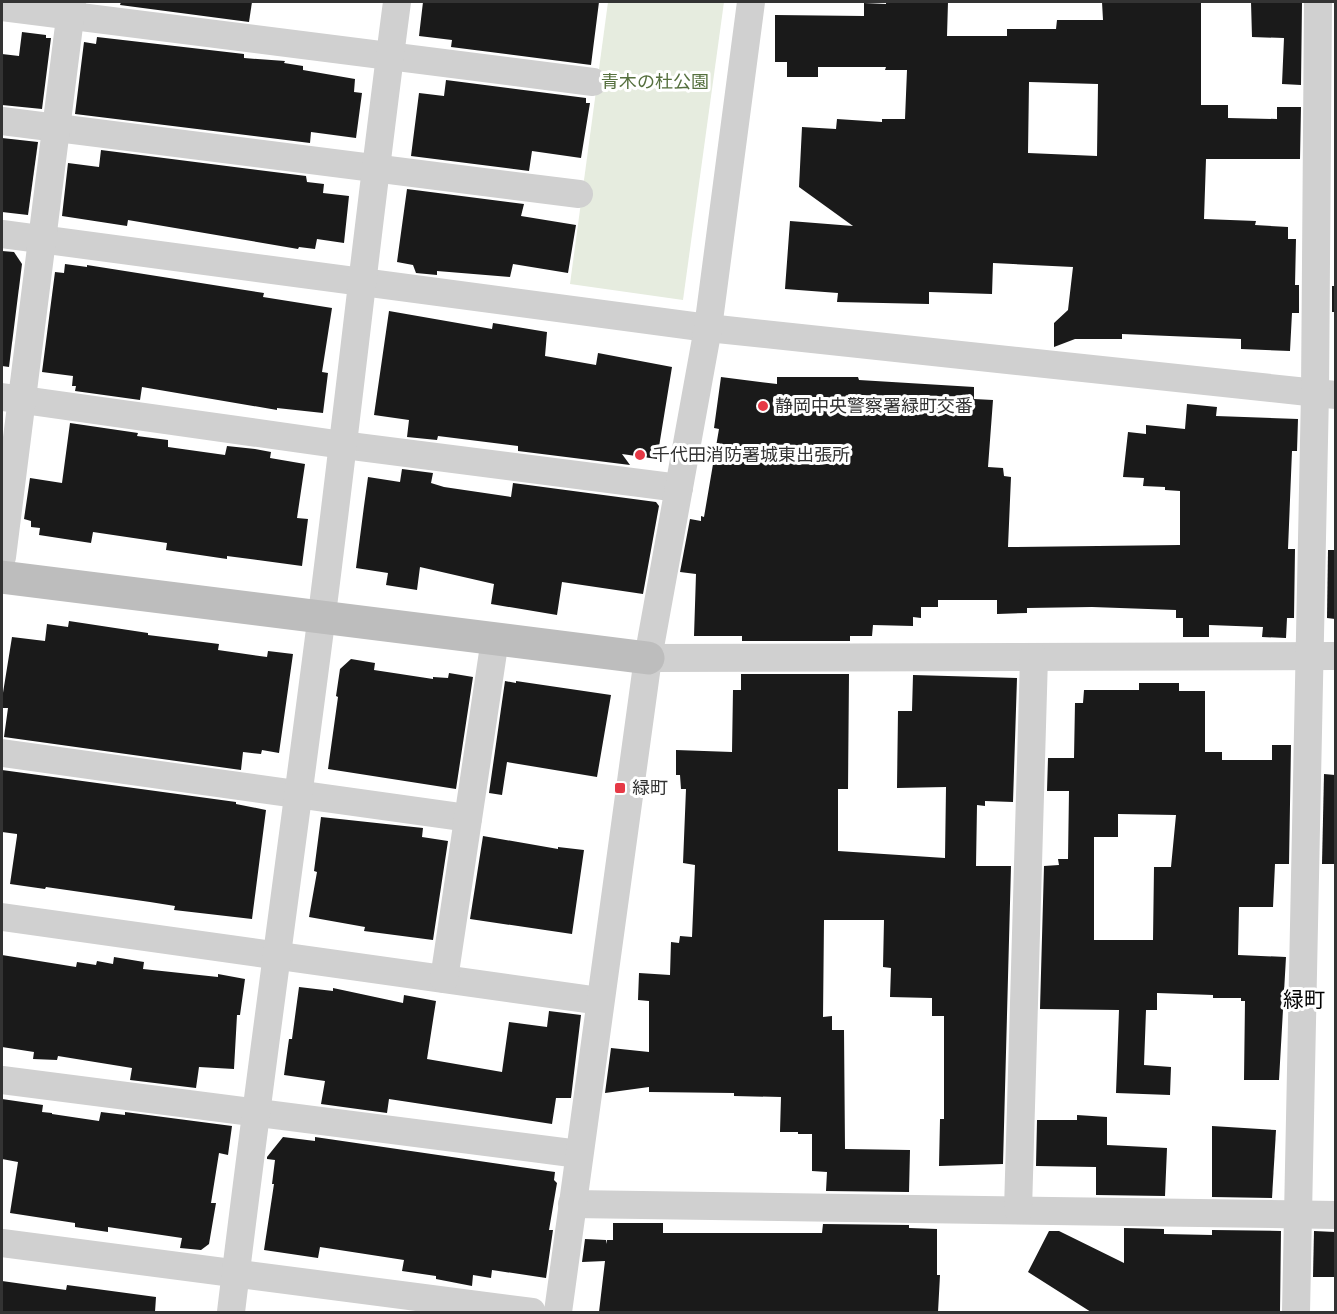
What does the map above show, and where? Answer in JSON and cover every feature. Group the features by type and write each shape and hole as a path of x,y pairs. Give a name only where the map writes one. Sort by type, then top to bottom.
{"street":[{"path":"231,1312 343,445 397,2"},
{"path":"558,1312 648,658 708,328 751,2"},
{"path":"1296,1312 1298,1214 1322,656 1325,394 1318,2"},
{"path":"2,7 71,9 390,56 593,82"},
{"path":"2,557 11,398 42,240 71,9"},
{"path":"2,121 579,194"},
{"path":"2,234 708,328 1325,394"},
{"path":"11,398 343,445 679,488"},
{"path":"2,577 648,658 1322,656"},
{"path":"444,979 495,639"},
{"path":"1018,1210 1034,657"},
{"path":"2,753 468,818"},
{"path":"2,917 600,1001"},
{"path":"2,1080 579,1154"},
{"path":"572,1204 1335,1215"},
{"path":"2,1243 532,1312"}],"green space":[{"name":"青木の杜公園","path":"608,2 724,2 683,300 570,284"}],"building":[{"path":"121,2 252,2 249,22 120,5"},
{"path":"423,2 599,2 591,65 451,47 452,40 419,36"},
{"path":"886,2 948,2 947,36 1007,36 1007,29 1056,29 1057,20 1103,20 1102,2 1201,2 1201,105 1228,105 1228,118 1277,119 1277,107 1301,107 1300,159 1206,159 1204,219 1256,221 1255,225 1288,227 1288,239 1296,239 1295,285 1299,285 1299,313 1292,313 1290,351 1241,349 1241,339 1122,334 1122,339 1075,339 1054,347 1054,323 1068,310 1073,267 993,263 992,294 929,292 929,304 837,302 838,293 785,289 790,221 853,226 799,187 802,127 836,129 837,119 882,122 882,119 905,119 907,70 885,70 886,67 818,67 818,77 787,77 787,62 775,62 775,15 864,16 864,3 886,4","holes":["1029,82 1098,84 1097,156 1028,153"]},
{"path":"1251,2 1302,2 1301,85 1282,84 1284,38 1252,37"},
{"path":"1335,2 1335,85 1334,85"},
{"path":"22,32 46,35 46,38 51,38 42,109 2,105 2,54 19,56"},
{"path":"97,37 244,54 244,58 285,61 284,63 303,66 303,70 355,79 354,92 362,93 356,138 311,132 310,143 75,114 84,42 96,44"},
{"path":"446,80 586,98 586,103 590,103 581,158 532,151 529,171 411,156 419,93 444,96"},
{"path":"2,138 38,142 28,215 2,212"},
{"path":"101,150 306,176 307,182 324,184 323,193 349,196 344,243 317,239 315,249 299,247 298,249 128,220 127,226 62,216 68,163 99,167"},
{"path":"407,189 524,204 521,216 576,225 568,273 513,264 510,277 437,271 437,275 416,273 413,265 397,262"},
{"path":"2,251 14,252 22,264 9,367 2,366"},
{"path":"65,264 87,267 87,265 264,293 263,297 332,308 322,372 328,373 323,413 277,408 277,410 142,387 140,400 75,391 76,386 72,386 73,376 42,372 55,272 64,273"},
{"path":"1332,286 1335,286 1335,312 1332,312"},
{"path":"389,311 492,329 493,323 547,332 545,356 596,365 598,353 672,367 657,459 622,454 630,465 518,451 518,446 438,436 437,440 407,437 409,420 374,415"},
{"path":"721,377 777,384 777,377 858,377 859,380 974,387 974,399 993,400 988,467 1003,468 1004,476 1011,477 1008,547 1180,545 1180,491 1165,490 1165,487 1143,486 1144,478 1123,477 1128,432 1146,434 1146,425 1185,429 1187,404 1217,407 1216,416 1298,419 1297,451 1292,451 1288,549 1295,549 1294,618 1287,618 1286,638 1262,637 1263,627 1209,625 1209,637 1183,637 1183,618 1176,618 1176,610 1092,607 1027,608 1027,613 997,614 997,600 938,600 938,607 921,607 921,618 913,617 913,626 873,625 872,636 850,636 850,641 742,641 742,636 694,636 696,574 680,572 690,519 701,521 701,516 704,517 719,429 714,428"},
{"path":"70,423 168,440 168,447 225,455 227,446 255,449 271,452 270,458 305,464 297,518 308,519 302,566 227,556 227,559 166,550 167,543 93,532 91,543 39,535 40,528 31,527 31,521 24,519 30,478 62,483"},
{"path":"402,469 433,473 431,483 444,487 511,497 513,483 656,502 659,506 643,594 562,582 557,615 491,604 494,584 420,567 417,590 386,585 388,573 356,568 368,477 400,482"},
{"path":"1328,550 1335,550 1335,619 1327,618"},
{"path":"69,621 148,633 148,635 219,644 218,650 267,657 268,651 293,654 279,753 262,750 261,754 243,752 241,770 4,737 8,708 2,708 2,699 12,637 45,641 47,624 68,627"},
{"path":"351,659 375,663 374,670 433,679 433,677 448,678 449,673 473,677 456,789 328,769 340,669"},
{"path":"741,674 849,674 848,789 838,789 838,851 945,858 946,787 897,788 898,711 912,711 913,675 1017,678 1013,802 985,801 985,806 977,805 976,866 1011,866 1003,1164 939,1166 940,1119 944,1119 944,1016 932,1016 932,998 890,997 891,968 883,967 884,920 824,920 823,1017 832,1016 832,1030 844,1030 845,1149 910,1150 909,1192 826,1191 827,1172 812,1171 812,1134 780,1132 781,1097 734,1096 734,1093 649,1092 649,1087 605,1093 611,1048 649,1052 649,1001 638,1000 639,973 670,975 671,942 679,943 680,936 692,937 695,865 683,863 686,789 681,789 680,775 676,775 676,750 732,752 733,690 741,690"},
{"path":"505,681 611,695 597,777 507,762 502,795 489,793"},
{"path":"1139,683 1179,683 1179,691 1205,691 1205,752 1222,752 1222,760 1272,760 1272,745 1291,745 1289,864 1275,864 1273,907 1239,907 1238,955 1286,957 1279,1080 1244,1080 1245,1001 1241,1001 1241,998 1157,993 1157,1010 1146,1010 1144,1065 1171,1067 1170,1095 1116,1093 1119,1010 1040,1009 1044,866 1059,865 1058,859 1068,859 1069,791 1047,791 1048,758 1074,758 1075,703 1083,703 1084,690 1139,690","holes":["1118,814 1176,815 1171,867 1154,867 1153,940 1094,940 1094,837 1118,837"]},
{"path":"2,770 236,802 236,804 266,810 252,919 174,910 175,906 150,902 10,884 17,834 2,832"},
{"path":"1324,774 1335,775 1335,864 1322,864"},
{"path":"321,817 423,828 422,837 448,841 433,940 364,931 365,927 309,917 317,872 314,871"},
{"path":"483,836 558,849 558,847 584,850 572,934 470,919"},
{"path":"2,955 76,967 77,962 96,965 97,961 113,964 114,957 144,962 143,969 218,977 218,974 245,979 240,1015 237,1015 234,1069 199,1067 196,1088 130,1080 132,1068 58,1056 57,1060 33,1059 34,1052 2,1047"},
{"path":"299,987 333,991 333,988 403,1003 404,995 436,1001 427,1059 502,1072 509,1022 547,1027 549,1011 581,1015 571,1098 556,1098 552,1124 389,1099 387,1113 321,1104 325,1081 284,1075 289,1039 292,1039"},
{"path":"2,1099 43,1105 42,1112 99,1121 101,1112 125,1115 125,1112 232,1126 228,1155 219,1153 211,1203 216,1203 209,1244 201,1250 180,1248 182,1238 108,1227 108,1232 75,1227 75,1223 10,1213 18,1162 2,1159"},
{"path":"1077,1115 1107,1117 1107,1145 1167,1148 1165,1196 1096,1195 1096,1167 1036,1166 1037,1120 1077,1120"},
{"path":"1212,1126 1276,1130 1272,1198 1212,1197"},
{"path":"283,1137 315,1141 315,1137 555,1172 554,1180 557,1183 549,1230 553,1230 546,1278 492,1270 491,1278 473,1275 472,1286 436,1279 436,1276 402,1271 404,1260 320,1247 318,1258 264,1250 274,1184 272,1184 275,1160 267,1159 267,1157"},
{"path":"613,1223 663,1223 663,1233 822,1233 823,1224 909,1225 909,1228 937,1229 937,1275 940,1275 938,1312 599,1312 605,1261 582,1262 585,1239 606,1240 606,1244 607,1240 613,1240"},
{"path":"1124,1228 1164,1229 1164,1234 1212,1235 1212,1230 1281,1231 1280,1312 1091,1312 1028,1272 1049,1231 1059,1231 1124,1263"},
{"path":"1314,1231 1335,1232 1335,1277 1313,1277"},
{"path":"2,1281 66,1290 67,1285 156,1297 155,1312 2,1312"}],"place":[{"name":"静岡中央警察署緑町交番","path":"763,406"},
{"name":"千代田消防署城東出張所","path":"640,455"},
{"name":"緑町","path":"620,788"}],"district":[{"name":"緑町","path":"1304,1000"}]}
